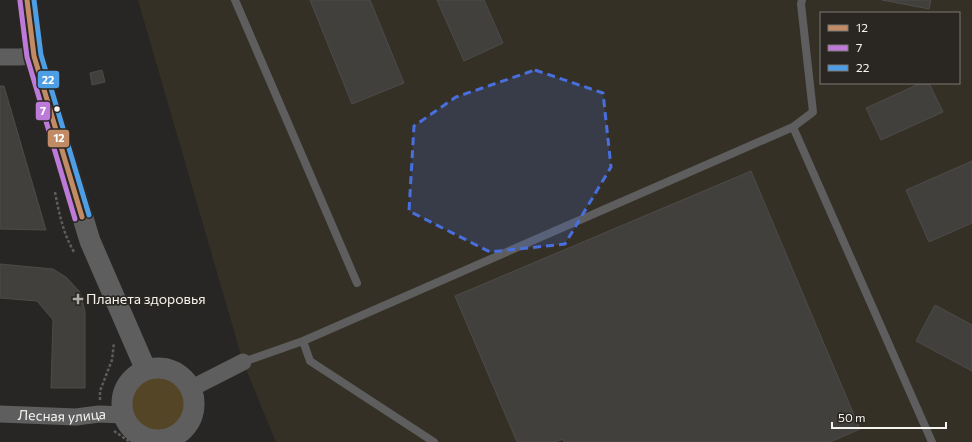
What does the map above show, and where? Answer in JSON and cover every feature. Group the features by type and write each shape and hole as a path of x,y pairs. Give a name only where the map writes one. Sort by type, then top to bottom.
{"street":[{"path":"27,0 34,56 90,241 146,370"},
{"path":"0,57 34,56"},
{"path":"190,389 243,362"},
{"path":"159,368 172,371 183,378 190,389 194,403 185,436 157,441 146,440 130,428 123,415 122,397 130,380 146,370 159,368"},
{"name":"Лесная улица","path":"0,414 76,417 99,414 123,415"}],"lane":[{"path":"235,0 357,283"},
{"path":"243,362 303,342 794,127 813,112 801,4 802,0"},
{"path":"794,127 932,442"},
{"path":"303,342 310,361 434,442"}],"highlighted area":[{"path":"535,70 603,93 611,167 565,244 490,252 409,211 414,126 456,97"}],"shaded area":[{"path":"138,0 972,0 972,442 276,442 243,362"},
{"path":"157,377 167,379 176,385 182,394 184,404 182,414 176,423 167,429 157,431 147,429 138,423 132,414 130,404 132,394 138,385 147,379"}],"building":[{"path":"310,0 370,0 404,83 352,104"},
{"path":"437,0 484,0 503,43 464,61"},
{"path":"882,0 931,0 929,9"},
{"path":"102,70 105,82 92,85 90,73"},
{"path":"919,84 929,84 943,112 881,140 866,108"},
{"path":"0,86 4,86 46,230 0,229"},
{"path":"972,161 972,223 929,242 906,190"},
{"path":"751,171 860,429 830,442 564,442 563,439 555,442 517,442 455,296"},
{"path":"0,264 53,269 66,277 80,292 85,311 85,388 51,388 53,320 37,301 0,298"},
{"path":"935,305 972,325 972,371 916,341"}],"transit line":[{"name":"12","path":"27,0 34,56 82,217"},
{"name":"22","path":"34,0 41,55 89,215"},
{"name":"7","path":"20,1 27,57 75,219"}],"place":[{"name":"Планета здоровья","path":"78,299"}]}
